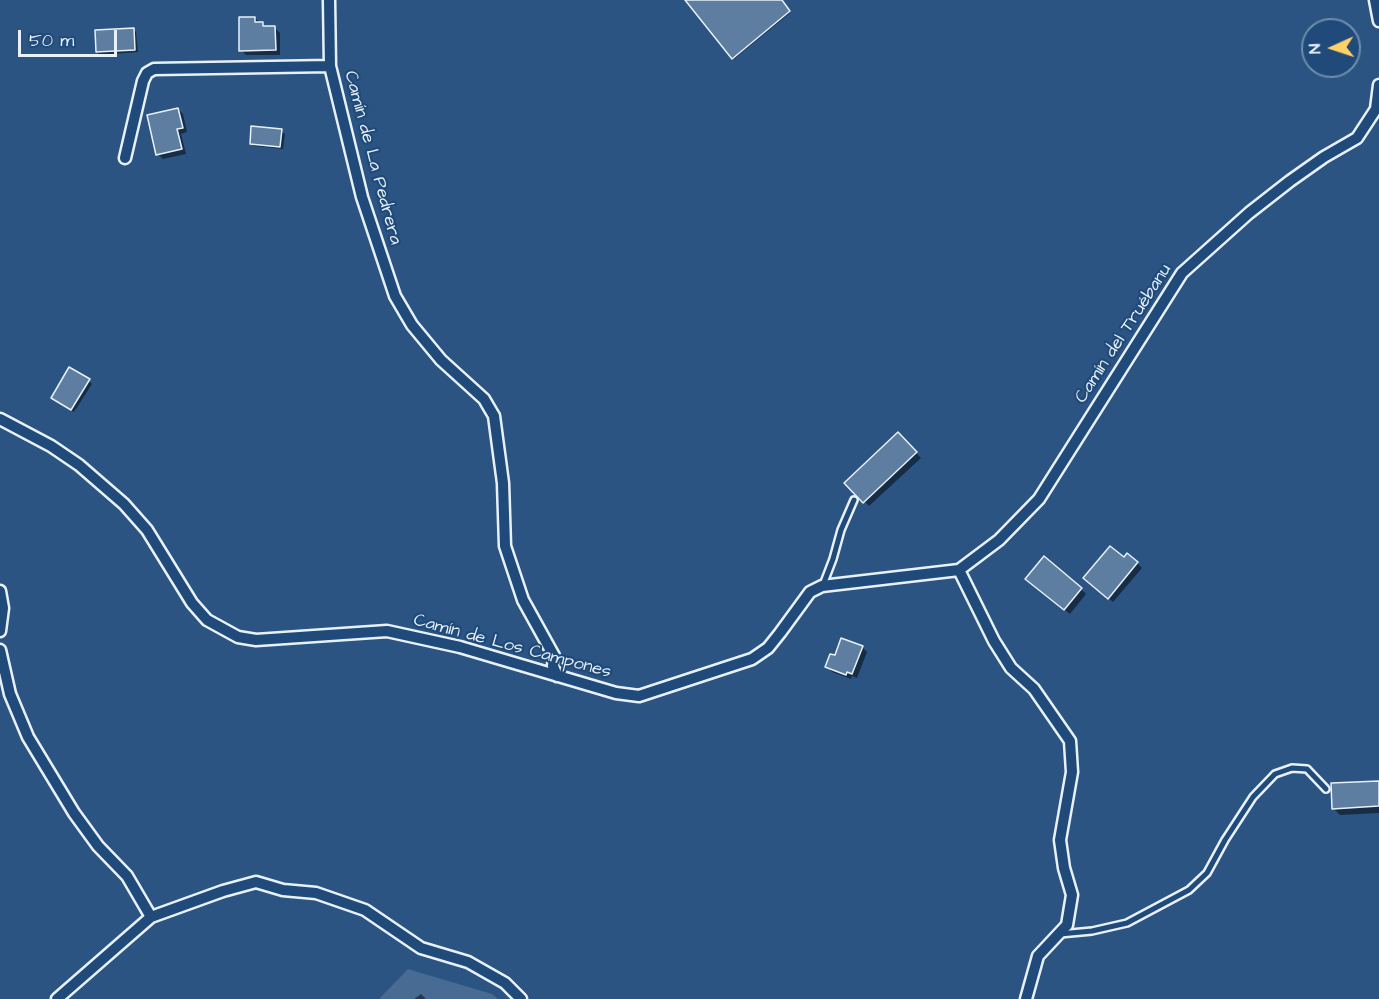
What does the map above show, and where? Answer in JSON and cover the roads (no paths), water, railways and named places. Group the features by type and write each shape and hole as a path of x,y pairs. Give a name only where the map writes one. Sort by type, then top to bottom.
{"street":[{"name":"Camín de La Pedrera","path":"329,0 330,66 362,197 395,296 412,325 434,351 484,399 494,416 503,483 506,546 524,600 554,656 553,666 557,676"},
{"path":"1375,0 1379,21"},
{"name":"Camín de La Pedrera","path":"125,158 142,81 147,73 154,69 330,66"},
{"name":"Camín del Truébanu","path":"959,570 999,540 1039,499 1182,273 1249,213 1290,181 1324,156 1357,138 1376,109 1379,85"},
{"name":"Camín de Los Campones","path":"1,421 61,452 124,504 147,530 192,603 207,620 238,637 256,640 387,631 460,646 616,693 639,696 752,659 768,648 810,592 822,586"},
{"path":"822,586 959,570 1005,659 1011,668 1034,689 1070,741 1072,772 1060,840 1064,868 1072,895 1067,925 1038,956 1026,999"},
{"path":"0,591 3,608 0,631"},
{"path":"0,651 10,694 28,737 74,813 98,846 127,876 151,917"},
{"path":"57,999 151,917 223,891 256,882 283,890 316,893 365,910 421,948 468,962 505,982 521,999"}],"lane":[{"path":"822,586 854,500"},
{"path":"1059,934 1127,923 1189,890 1207,873 1253,797 1275,774 1292,768 1306,769 1326,789"}]}
